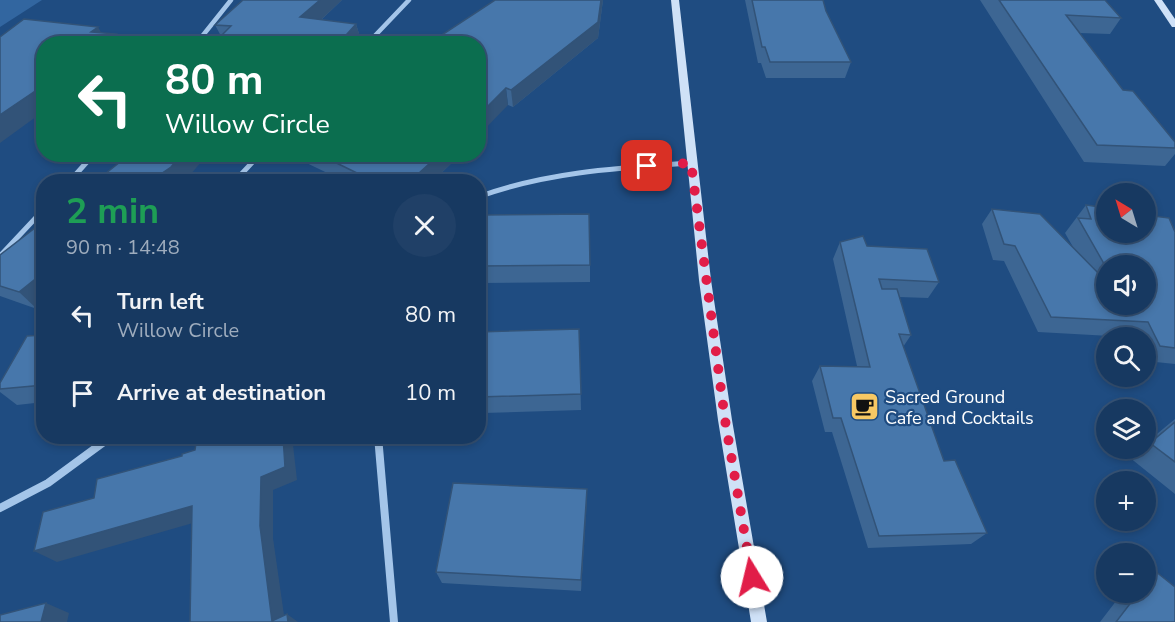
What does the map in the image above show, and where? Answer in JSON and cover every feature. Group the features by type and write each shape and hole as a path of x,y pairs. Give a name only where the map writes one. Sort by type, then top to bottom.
{"street":[{"path":"202,36 231,0"},
{"path":"375,36 409,0"},
{"path":"675,0 691,163 725,420 759,622"},
{"path":"1158,0 1175,25"},
{"path":"76,174 87,162"},
{"path":"241,174 253,162"},
{"path":"486,194 540,177 691,163"},
{"path":"0,256 36,218"},
{"path":"0,508 48,483 101,444"},
{"path":"379,444 394,622"}],"shaded area":[{"path":"0,0 42,0 0,27"}],"building":[{"path":"243,0 320,0 300,17 356,24 345,36 221,36 231,26 215,25"},
{"path":"495,0 601,0 598,22 511,90 506,88 486,108 486,36 440,36"},
{"path":"752,0 823,0 851,62 770,62 765,47 762,47"},
{"path":"999,0 1105,0 1121,18 1066,15 1123,90 1133,91 1175,142 1175,148 1097,145"},
{"path":"24,19 98,27 91,32 116,34 113,36 36,36 36,90 0,115 0,37"},
{"path":"120,162 175,162 161,174 105,174"},
{"path":"334,162 431,162 418,174 357,173"},
{"path":"1086,205 1096,206 1096,243 1156,243 1156,216 1169,218 1175,232 1175,348 1160,346 1156,338 1156,327 1150,327 1148,322 1051,317 1015,246 1004,244 992,209 1040,214 1096,271 1096,315 1156,315 1156,255 1099,255 1078,218 1091,219"},
{"path":"589,214 590,265 486,266 486,215"},
{"path":"36,227 36,278 19,292 0,286 0,255"},
{"path":"863,236 867,246 927,249 939,282 879,279 882,289 897,289 911,335 899,334 944,461 955,460 987,533 879,536 841,418 833,418 820,366 870,367 840,242"},
{"path":"579,329 581,394 486,397 486,332"},
{"path":"36,335 36,386 0,389 0,383 27,336"},
{"path":"1175,422 1175,462 1156,448 1156,438"},
{"path":"196,444 284,444 285,467 261,477 260,526 272,621 287,614 288,622 190,622 192,506 34,551 43,512 94,498 97,479 182,456 182,454 195,450"},
{"path":"453,483 587,489 581,580 436,572"},
{"path":"1156,572 1175,587 1175,622 1116,622 1131,603 1156,603"},
{"path":"46,603 41,622 0,622 0,615"}],"place":[{"name":"Sacred Ground Cafe and Cocktails","path":"864,407"}],"route":[{"path":"647,166 691,163 725,420 752,577"}]}
